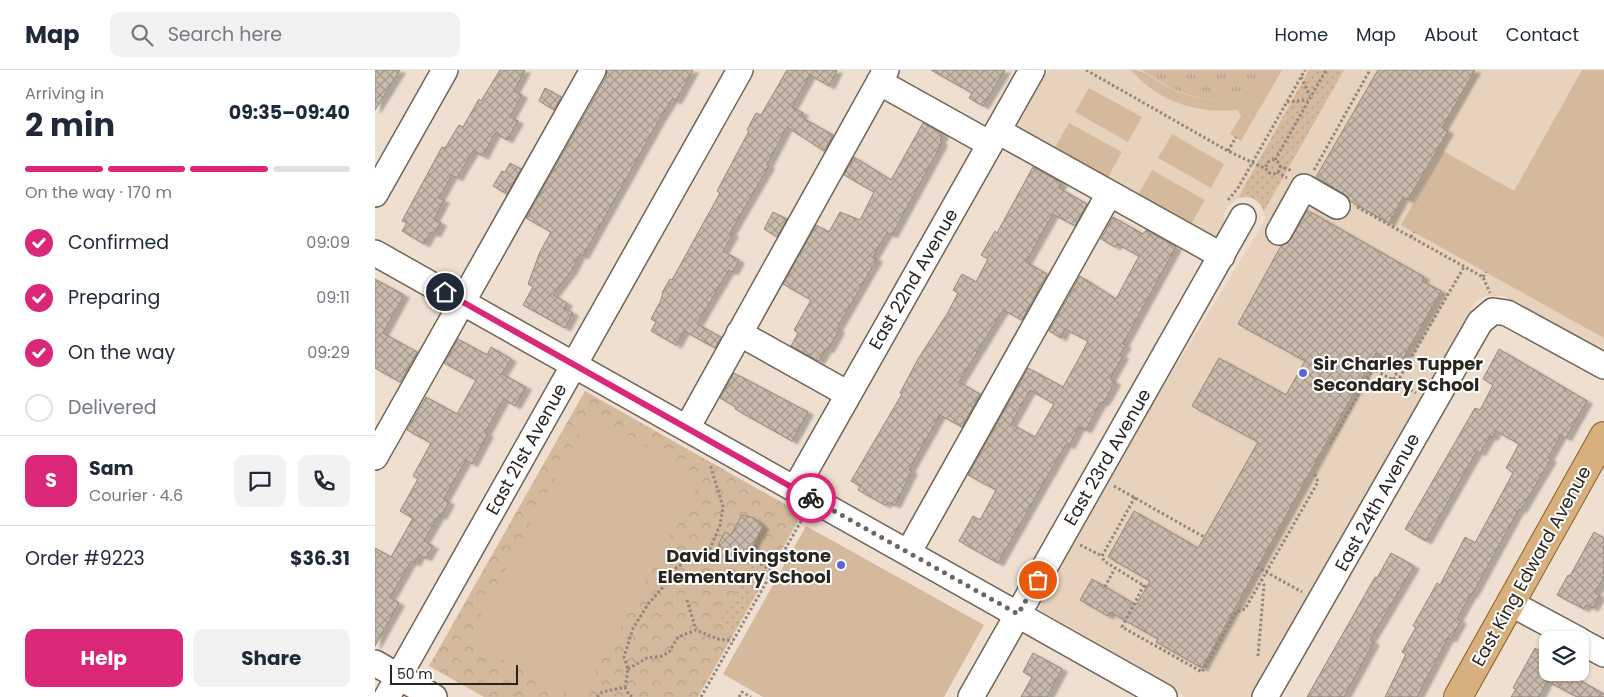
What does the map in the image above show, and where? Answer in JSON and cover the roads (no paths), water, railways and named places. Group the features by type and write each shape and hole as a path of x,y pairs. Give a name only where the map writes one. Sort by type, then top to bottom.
{"main road":[{"name":"East King Edward Avenue","path":"1457,697 1604,436"}],"street":[{"path":"375,194 445,70"},
{"path":"375,457 593,70"},
{"name":"East 21st Avenue","path":"392,687 740,70"},
{"name":"East 22nd Avenue","path":"801,499 848,394 1032,70"},
{"path":"687,428 883,76 994,138 1109,194 1222,256"},
{"path":"1279,232 1304,187 1344,205"},
{"path":"908,552 1109,194"},
{"name":"East 23rd Avenue","path":"971,697 1222,256 1236,209"},
{"path":"375,253 687,428 801,499 908,552 1018,614 1125,688 1164,697"},
{"name":"East 24th Avenue","path":"1265,697 1480,322 1493,311 1507,313 1604,366"},
{"path":"739,333 848,394"},
{"path":"1510,603 1562,631"},
{"path":"1589,646 1604,654"},
{"path":"375,664 392,687 434,697"}],"place":[{"name":"Sir Charles Tupper Secondary School","path":"1303,373"},
{"name":"David Livingstone Elementary School","path":"841,565"}]}
